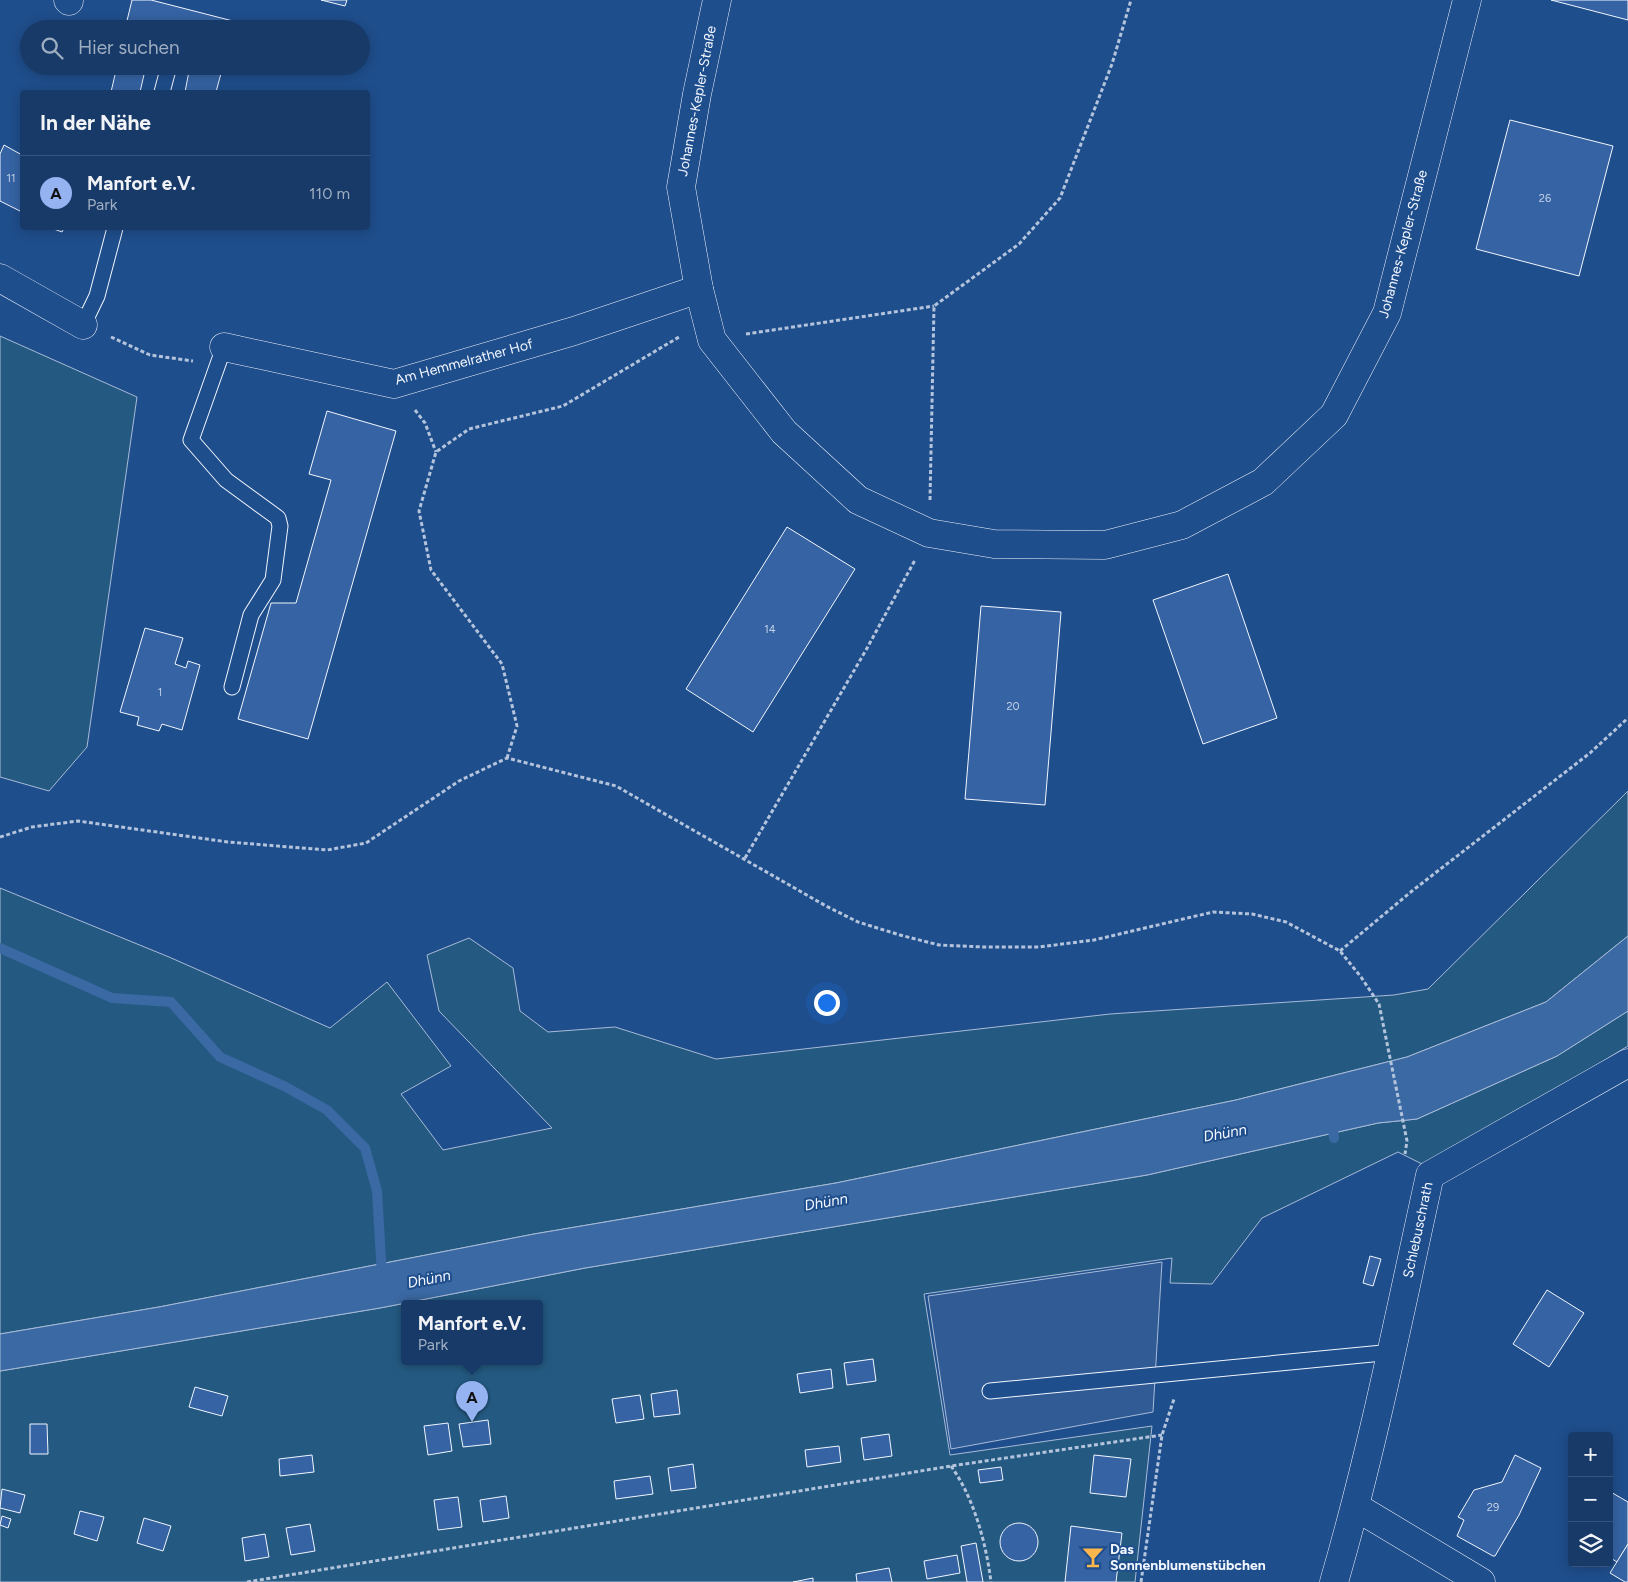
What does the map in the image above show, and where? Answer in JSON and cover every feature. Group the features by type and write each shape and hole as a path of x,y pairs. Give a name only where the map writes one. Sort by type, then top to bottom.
{"street":[{"name":"Johannes-Kepler-Straße","path":"717,0 697,94 681,187 699,289 709,330 784,432 858,500 929,533 994,544 1105,545 1182,524 1262,482 1334,415 1387,313 1467,0"},
{"path":"0,278 83,324"},
{"name":"Am Hemmelrather Hof","path":"224,347 394,384 574,331 699,289"},
{"name":"Schlebuschrath","path":"1334,1582 1356,1508 1393,1352 1430,1175 1628,1063"},
{"path":"1356,1508 1481,1582"}],"lane":[{"path":"163,90 167,75"},
{"path":"83,324 97,296 115,230"},
{"path":"224,347 191,440 226,480 278,518 280,526 273,580 251,615 232,687"},
{"path":"990,1390 1393,1352"}],"path":[{"path":"436,452 469,429 563,406 709,330 934,306 1018,244 1060,198 1112,64 1131,0"},
{"path":"745,858 866,650 929,533 934,306"},
{"path":"83,324 150,355 197,362 224,347"},
{"path":"394,384 425,423 436,452 419,511 430,570 502,664 517,726 507,758"},
{"path":"1340,951 1412,891 1590,754 1628,718"},
{"path":"0,837 32,827 78,821 228,842 327,850 366,844 459,781 507,758 616,786 826,906 858,922 900,936 939,945 1039,947 1094,940 1212,912 1252,914 1286,922 1340,951 1361,976 1380,1004 1389,1041 1407,1141"},
{"path":"1141,1582 1162,1435 1182,1372"},
{"path":"247,1582 951,1466 1162,1435"},
{"path":"951,1466 959,1478 983,1536 991,1582"}],"shaded area":[{"path":"0,336 137,397 87,747 49,791 0,777"},
{"path":"1628,791 1628,936 1546,1002 1407,1057 1236,1100 836,1183 534,1234 159,1307 0,1334 0,888 169,957 330,1028 387,982 451,1066 401,1094 443,1150 552,1128 439,1011 427,955 469,938 513,968 520,1011 548,1032 615,1027 716,1059 1110,1014 1394,995 1428,989"},
{"path":"1628,1011 1628,1046 1428,1167 1398,1152 1262,1218 1212,1284 1170,1283 1172,1258 924,1294 950,1455 1152,1426 1135,1582 0,1582 0,1371 401,1304 401,1365 543,1365 543,1300 421,1300 585,1268 1147,1175 1378,1123 1417,1119 1557,1056"},
{"path":"1162,1262 1153,1412 951,1449 928,1296"}],"water":[{"name":"Dhünn","path":"1628,936 1628,1011 1557,1056 1417,1119 1378,1123 1147,1175 585,1268 421,1300 401,1300 401,1304 380,1308 0,1371 0,1334 159,1307 534,1234 836,1183 1236,1100 1407,1057 1546,1002"}],"building":[{"path":"132,0 151,0 229,20 127,20"},
{"path":"321,0 347,0 345,6"},
{"path":"1551,0 1628,0 1628,20"},
{"path":"115,75 144,75 140,90 111,90"},
{"path":"188,75 221,75 217,90 185,90"},
{"path":"1510,120 1613,146 1579,276 1476,249"},
{"path":"4,145 20,154 20,211 0,201 0,154"},
{"path":"327,411 396,431 308,739 238,719 271,603 296,603 331,480 309,474"},
{"path":"787,527 855,569 753,732 686,689"},
{"path":"1228,574 1277,718 1203,744 1153,600"},
{"path":"981,606 1061,612 1045,805 965,799"},
{"path":"145,628 183,638 175,664 186,668 188,661 200,665 182,730 162,724 159,731 137,725 139,717 120,712"},
{"path":"1370,1256 1381,1259 1373,1286 1363,1283"},
{"path":"1547,1290 1584,1313 1549,1367 1513,1344"},
{"path":"873,1359 876,1381 847,1385 844,1363"},
{"path":"831,1369 833,1388 800,1393 797,1374"},
{"path":"195,1387 228,1396 222,1416 189,1407"},
{"path":"677,1390 680,1414 654,1417 651,1394"},
{"path":"640,1395 644,1419 616,1423 612,1399"},
{"path":"488,1420 491,1444 463,1447 459,1424"},
{"path":"448,1423 452,1451 428,1455 424,1426"},
{"path":"30,1424 47,1424 48,1454 30,1454"},
{"path":"889,1434 892,1456 864,1460 861,1438"},
{"path":"839,1446 841,1462 807,1467 805,1450"},
{"path":"312,1455 314,1472 280,1476 279,1459"},
{"path":"1094,1455 1131,1459 1126,1497 1090,1493"},
{"path":"1515,1455 1541,1468 1519,1515 1495,1556 1493,1556 1457,1536 1464,1520 1458,1517 1474,1490 1502,1482"},
{"path":"693,1464 696,1488 671,1491 668,1468"},
{"path":"1001,1467 1003,1480 980,1483 978,1470"},
{"path":"650,1476 653,1494 616,1499 614,1481"},
{"path":"2,1489 25,1495 20,1513 0,1508"},
{"path":"1613,1493 1628,1502 1628,1544 1617,1562 1613,1560"},
{"path":"506,1496 509,1518 483,1522 480,1500"},
{"path":"458,1497 462,1527 438,1530 434,1500"},
{"path":"80,1511 104,1517 97,1541 74,1534"},
{"path":"2,1516 11,1519 8,1528 0,1525"},
{"path":"144,1518 171,1526 163,1551 137,1543"},
{"path":"1019,1523 1026,1524 1032,1529 1037,1535 1037,1549 1032,1555 1026,1560 1019,1561 1012,1560 1006,1555 1001,1549 1000,1542 1001,1535 1006,1529 1012,1524"},
{"path":"310,1524 315,1551 291,1555 286,1528"},
{"name":"Das Sonnenblumenstübchen","path":"1071,1526 1122,1533 1116,1582 1065,1582"},
{"path":"265,1534 269,1557 245,1561 242,1538"},
{"path":"976,1543 983,1582 967,1582 961,1546"},
{"path":"1628,1544 1628,1582 1625,1582 1610,1573"},
{"path":"957,1555 960,1573 927,1579 924,1561"},
{"path":"889,1568 892,1582 857,1582 856,1574"},
{"path":"813,1578 813,1582 793,1582"}],"waterway":[{"path":"0,948 112,998 171,1002 220,1057 284,1086 327,1110 365,1148 377,1191 382,1276"},
{"path":"1332,1119 1334,1138"}],"place":[{"name":"Manfort e.V.","path":"472,1422"},
{"name":"Das Sonnenblumenstübchen","path":"1093,1557"}]}
